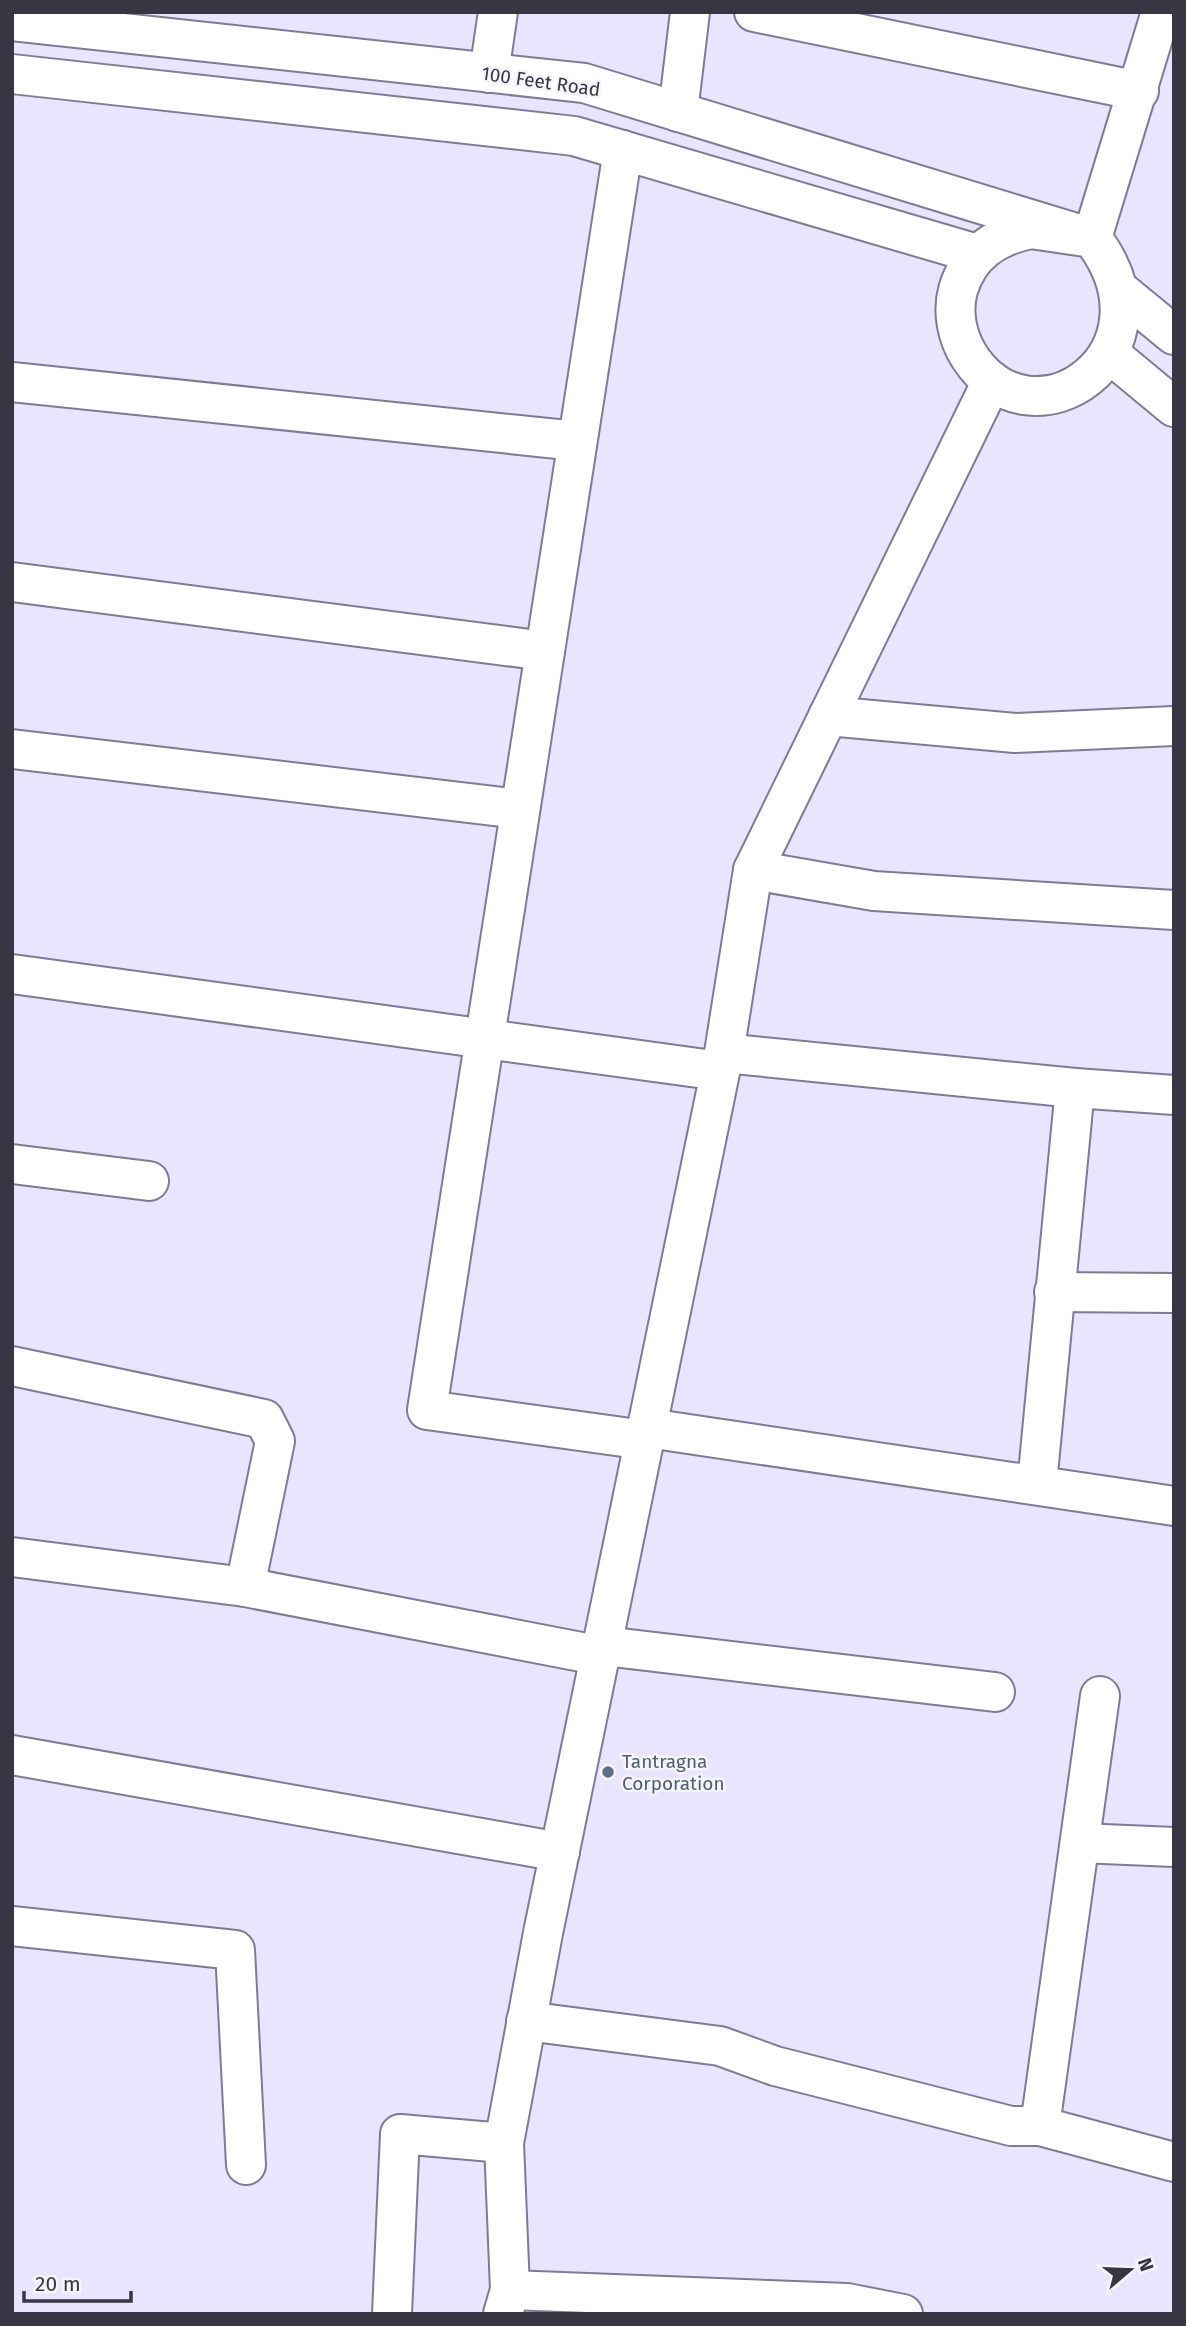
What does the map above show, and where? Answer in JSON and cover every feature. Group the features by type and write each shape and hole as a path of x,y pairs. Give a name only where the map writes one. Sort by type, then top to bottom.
{"street":[{"path":"489,73 498,12"},
{"path":"678,111 690,12"},
{"path":"754,12 1139,91"},
{"path":"1092,238 1161,12"},
{"name":"100 Feet Road","path":"12,21 584,83 1092,238"},
{"path":"12,74 574,136 977,254"},
{"path":"623,150 426,1410 646,1434 1037,1484 1174,1506"},
{"path":"1031,229 1092,238 1101,250 1118,289 1121,311 1119,334 1110,354 1096,372 1079,385 1057,393 1024,394 992,382 975,366 965,349 955,311 958,291 977,254 1009,233 1031,229"},
{"path":"1118,289 1174,335"},
{"path":"1110,354 1174,407"},
{"path":"12,382 577,441"},
{"path":"903,2314 847,2308 506,2302 504,2143 560,1852 722,1062 753,870 992,382"},
{"path":"12,582 545,651"},
{"path":"828,716 1015,733 1174,726"},
{"path":"12,749 520,809"},
{"path":"753,870 874,891 1174,910"},
{"path":"12,974 484,1039 722,1062 1174,1095"},
{"path":"1037,1484 1075,1088"},
{"path":"12,1164 149,1181"},
{"path":"1054,1292 1174,1293"},
{"path":"12,1366 264,1419 275,1441 245,1587"},
{"path":"12,1557 245,1587 603,1651 995,1692"},
{"path":"1040,2126 1100,1696"},
{"path":"12,1755 560,1852"},
{"path":"1080,1843 1174,1847"},
{"path":"12,1926 234,1950 246,2165"},
{"path":"526,2021 720,2046 775,2066 1011,2126 1040,2126 1174,2162"},
{"path":"392,2314 400,2134 504,2143"}],"place":[{"name":"Tantragna Corporation","path":"608,1772"}]}
